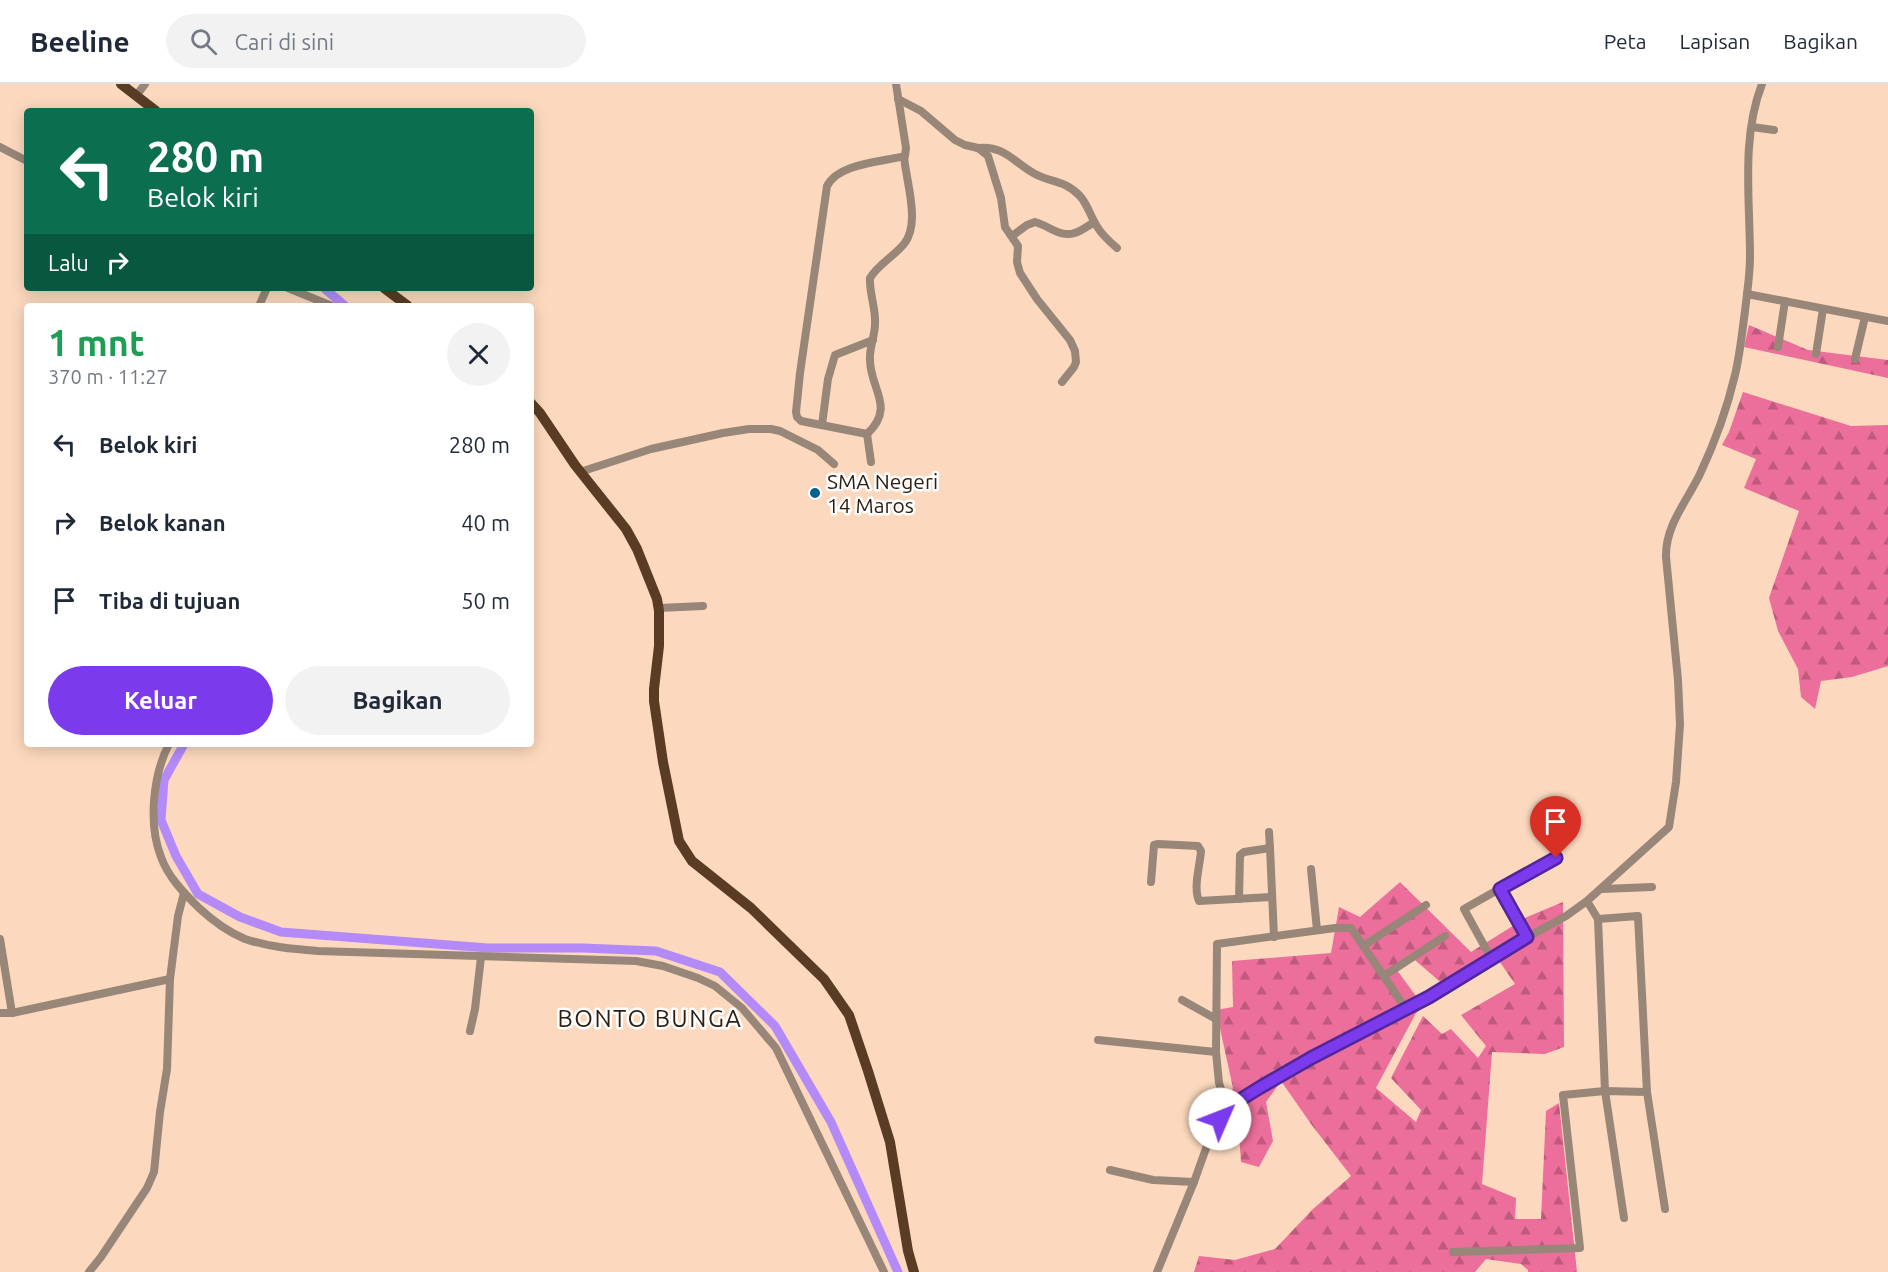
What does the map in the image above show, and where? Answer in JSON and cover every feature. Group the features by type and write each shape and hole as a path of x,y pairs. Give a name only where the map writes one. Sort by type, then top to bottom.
{"main road":[{"path":"121,84 152,108"},
{"path":"388,291 404,303"},
{"path":"534,406 580,472 618,517 630,536 644,564 659,608 659,646 654,696 677,835 692,861 751,908 785,940 824,979 844,1006 859,1044 890,1143 906,1240 914,1272"}],"street":[{"path":"136,96 145,84"},
{"path":"871,462 867,434 880,418 879,396 870,361 875,323 870,278 903,245 912,226 904,156 906,148 896,84"},
{"path":"1157,1272 1209,1140 1227,1108 1311,1058 1429,997 1527,937 1561,920 1602,889 1667,831 1671,821 1680,724 1666,544 1672,527 1699,476 1728,406 1738,359 1750,260 1749,154 1757,98 1762,84"},
{"path":"898,99 921,111 955,140 965,145 1002,151 1036,174 1070,187 1081,198 1102,234 1117,248"},
{"path":"1752,127 1774,130"},
{"path":"0,147 24,159"},
{"path":"978,148 988,156 991,162 1001,198 1005,227 1018,246 1017,262 1020,273 1037,299 1070,340 1075,351 1074,367 1062,382"},
{"path":"867,434 801,421 797,417 801,362 827,186 833,178 854,166 904,156"},
{"path":"1012,236 1035,222 1057,232 1071,234 1078,233 1094,222"},
{"path":"298,291 325,303"},
{"path":"1747,294 1888,321"},
{"path":"1778,347 1785,302"},
{"path":"1816,354 1823,309"},
{"path":"1855,359 1865,317"},
{"path":"822,425 828,379 835,355 873,340"},
{"path":"580,472 651,449 749,429 780,431 821,452 834,464"},
{"path":"659,608 703,606"},
{"path":"168,747 161,763 153,809 160,855 183,893 207,915 244,938 271,946 318,951 628,960 651,963 715,986 747,1013 778,1051 884,1272"},
{"path":"1269,832 1274,937"},
{"path":"1151,882 1154,845 1198,846 1201,851 1197,900 1200,902 1271,897"},
{"path":"1239,899 1240,855 1244,852 1270,848"},
{"path":"1491,958 1464,909 1556,858"},
{"path":"1311,869 1317,930"},
{"path":"1602,889 1652,886"},
{"path":"1500,889 1527,937"},
{"path":"89,1272 147,1188 154,1172 167,1069 170,979 183,893"},
{"path":"1587,901 1598,919 1605,1091 1624,1218"},
{"path":"1363,946 1426,905"},
{"path":"1598,919 1638,916 1647,1092 1665,1209"},
{"path":"1227,1108 1220,1083 1216,1052 1216,944 1317,930 1351,928 1406,1009"},
{"path":"1384,976 1445,936"},
{"path":"0,939 12,1013"},
{"path":"470,1031 475,1010 481,957"},
{"path":"0,1013 12,1013 170,979"},
{"path":"1182,1000 1216,1019"},
{"path":"1098,1040 1216,1052"},
{"path":"1453,1252 1580,1248 1563,1095 1605,1091 1647,1092"},
{"path":"1110,1170 1153,1180 1194,1182"}],"green space":[{"path":"1749,325 1808,350 1888,360 1888,378 1744,347"},
{"path":"1743,392 1851,426 1888,425 1888,666 1852,677 1821,681 1815,709 1801,697 1798,669 1778,631 1769,598 1799,511 1744,488 1756,459 1722,445"},
{"path":"1400,882 1471,952 1527,917 1563,902 1564,1047 1545,1054 1492,1052 1482,1184 1516,1198 1515,1219 1541,1219 1546,1111 1559,1103 1577,1272 1528,1272 1521,1264 1486,1259 1475,1272 1194,1272 1199,1256 1235,1260 1275,1249 1313,1209 1351,1176 1281,1081 1266,1102 1273,1141 1259,1167 1241,1162 1239,1132 1219,1122 1233,1088 1216,1010 1233,1007 1232,961 1331,953 1339,907 1360,917","holes":["1409,955 1445,986 1495,955 1515,984 1461,1015 1486,1046 1478,1058 1451,1029 1442,1034 1423,1016 1391,1078 1421,1110 1416,1122 1376,1088 1416,1013 1424,1007 1394,966"]}],"waterway":[{"path":"328,291 342,303"},
{"path":"182,747 164,780 161,820 176,856 198,894 240,917 281,932 488,948 656,951 720,972 775,1026 831,1122 898,1272"}],"place":[{"name":"SMA Negeri 14 Maros","path":"815,493"}],"district":[{"name":"BONTO BUNGA","path":"650,1018"}],"route":[{"path":"1220,1119 1227,1108 1259,1088 1311,1058 1429,997 1527,937 1500,889 1556,858"}]}
